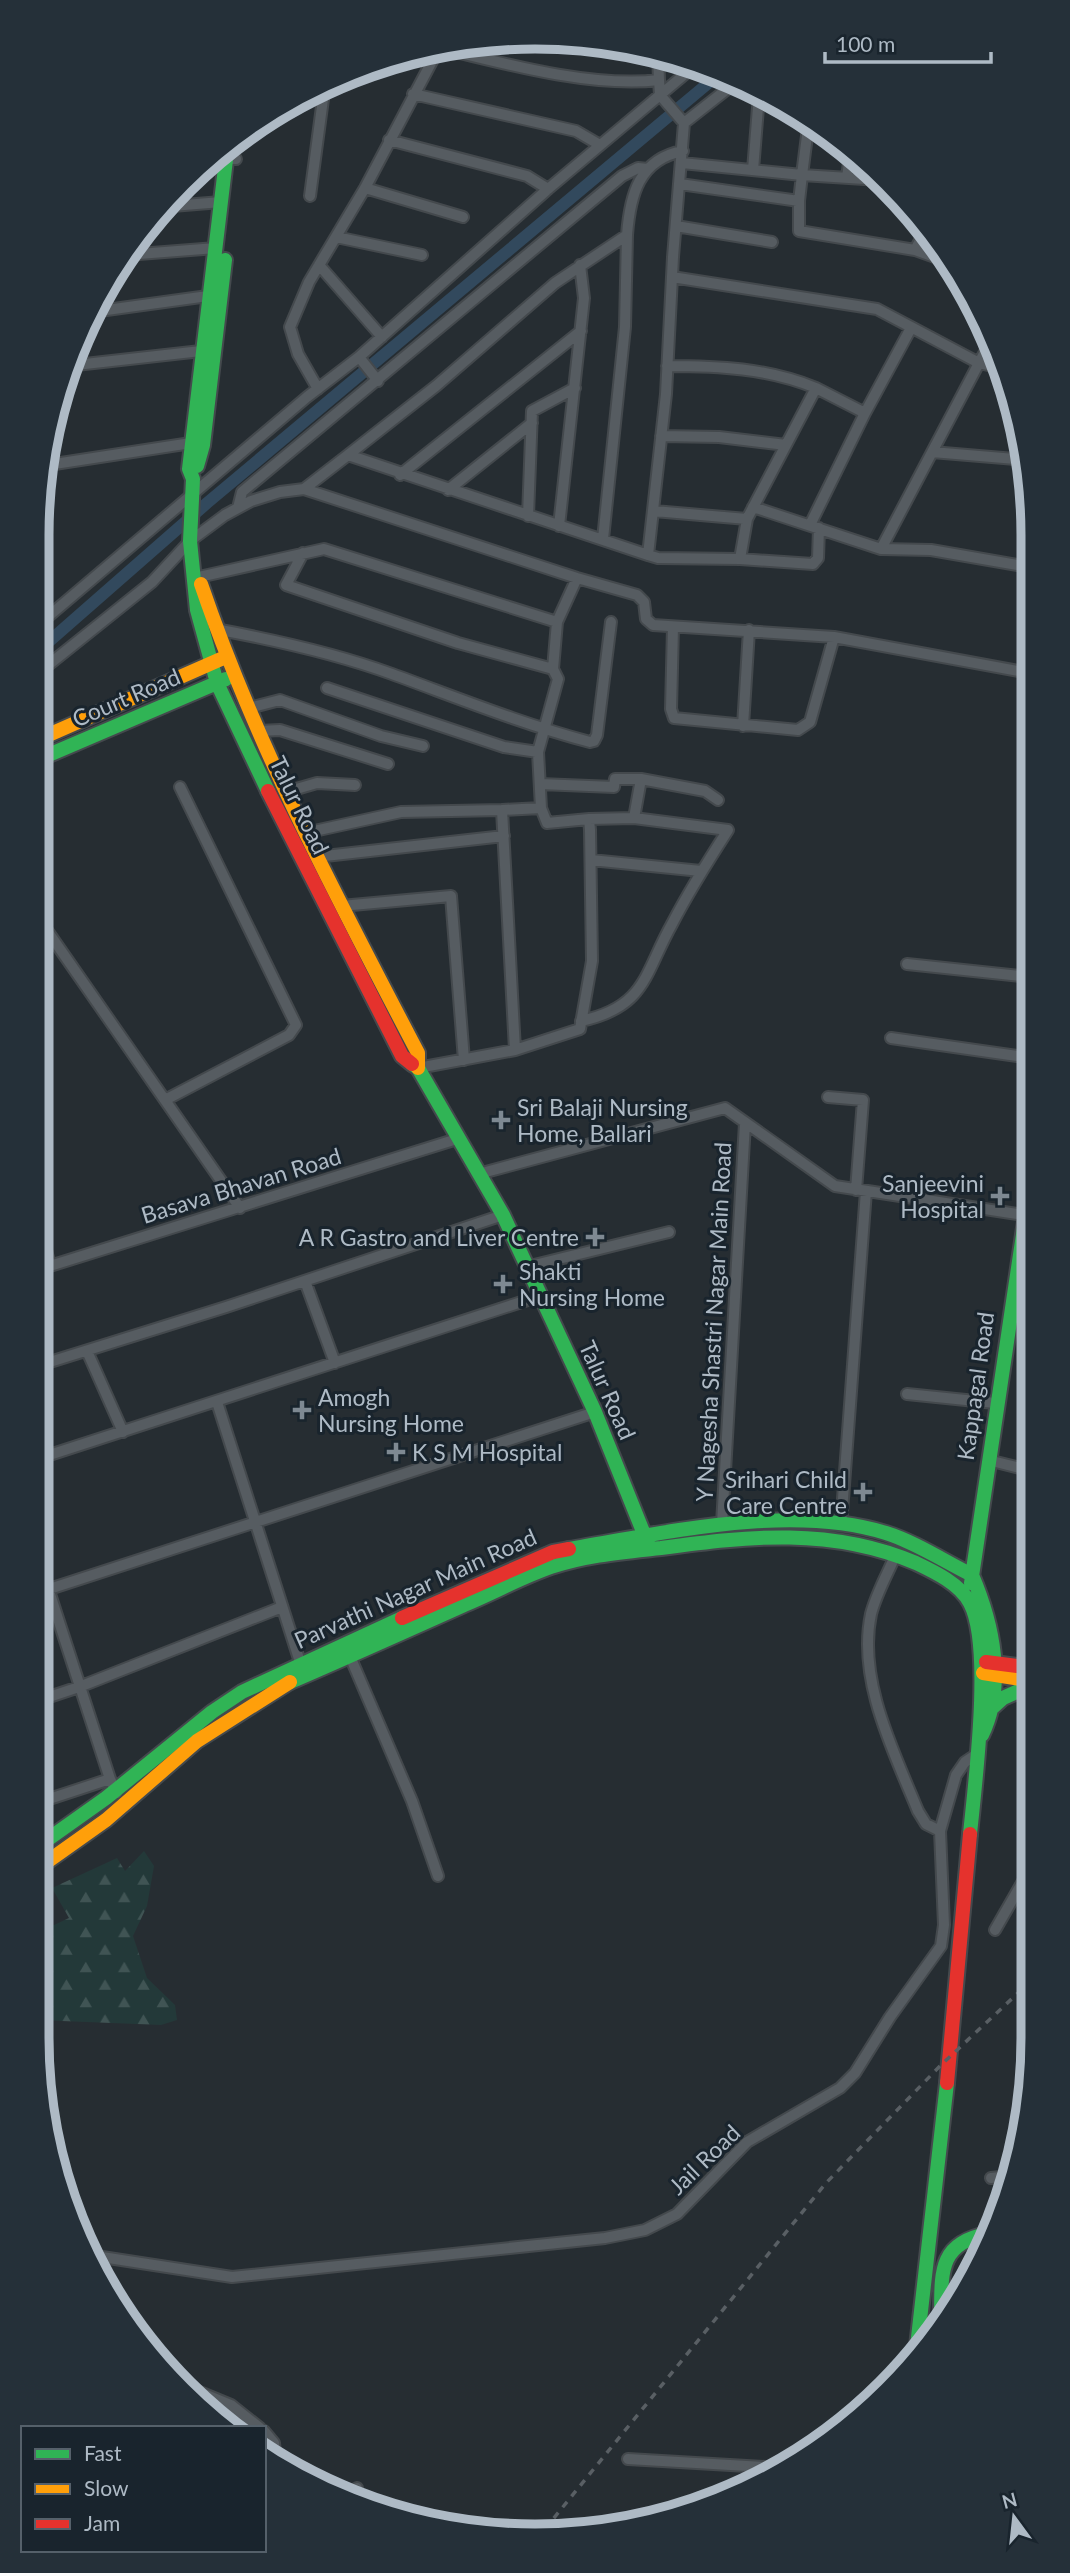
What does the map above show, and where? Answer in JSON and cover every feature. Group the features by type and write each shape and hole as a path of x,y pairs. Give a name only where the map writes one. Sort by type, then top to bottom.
{"main road":[{"name":"Talur Road","path":"194,479 189,469 191,443 224,162"},
{"name":"Talur Road","path":"224,162 203,444 190,497 190,541 197,610 211,664 217,683 295,847 402,1056 418,1068 457,1139 482,1173 503,1215 595,1412 650,1549"},
{"name":"Talur Road","path":"190,541 215,629 233,675 316,857 418,1053 418,1068"},
{"name":"Court Road","path":"49,735 226,657"},
{"name":"Court Road","path":"49,755 233,675"},
{"name":"Kappagal Road","path":"968,1599 1021,1234"},
{"name":"Parvathi Nagar Main Road","path":"49,1837 113,1784 242,1692 300,1662 503,1571 553,1552 646,1534 722,1524 820,1521 887,1533 972,1575"},
{"name":"Parvathi Nagar Main Road","path":"49,1860 120,1808 197,1741 281,1686 551,1567 591,1557 721,1539 806,1534 866,1543 896,1554 938,1573 968,1599"},
{"path":"918,2337 958,1982 977,1754 982,1735 991,1723 986,1611 972,1575"},
{"path":"968,1599 987,1668 978,1721 982,1735"},
{"path":"987,1668 1021,1668"},
{"path":"987,1668 1021,1679"},
{"path":"992,1708 1003,1698 1021,1689"},
{"path":"942,2303 945,2257 959,2241 979,2235"}],"street":[{"path":"465,54 502,63 628,84 659,80"},
{"path":"318,388 298,355 290,327 319,265 365,188 433,60"},
{"path":"648,555 662,436 671,277 684,123 660,95 658,65"},
{"path":"49,616 318,388 361,359 382,337 548,189 686,73"},
{"path":"684,123 727,89"},
{"path":"413,94 576,131 600,145"},
{"path":"310,196 322,98"},
{"path":"752,170 758,103"},
{"path":"807,133 799,201 799,231 915,250 934,257"},
{"path":"389,140 527,176 548,189"},
{"path":"603,539 625,327 627,235 631,201 648,169 661,156 682,157 752,170 865,179"},
{"path":"847,178 849,164"},
{"path":"238,508 242,492 376,378 622,176 638,169 648,169"},
{"path":"680,184 799,201"},
{"path":"365,188 463,217"},
{"path":"178,205 221,202"},
{"path":"676,226 772,243"},
{"path":"304,489 436,386 580,265 627,235"},
{"path":"336,237 422,255"},
{"path":"915,250 921,239"},
{"path":"139,254 216,248"},
{"path":"319,265 382,337"},
{"path":"559,526 584,298 580,265"},
{"path":"671,277 877,309 979,363 990,366"},
{"path":"104,310 208,296"},
{"path":"348,455 400,475 658,558 740,559 813,564 818,558 815,526 865,413 911,328"},
{"path":"400,475 581,331"},
{"path":"80,365 201,351"},
{"path":"881,549 985,352"},
{"path":"361,359 376,378"},
{"path":"667,366 716,366 786,376 865,413"},
{"path":"528,516 532,411 575,388"},
{"path":"740,559 747,519 816,388"},
{"path":"448,490 532,423"},
{"path":"662,436 719,437 786,445"},
{"path":"54,464 191,443"},
{"path":"932,452 1015,459"},
{"path":"49,664 152,582 190,541 238,508 279,492 304,489 577,579 637,595 644,602 649,623 673,627 834,637 1021,671"},
{"path":"753,507 881,549 931,550 1021,566"},
{"path":"654,511 747,519"},
{"path":"199,577 324,549 557,622"},
{"path":"303,553 286,585 458,643 553,669"},
{"path":"577,579 557,622 553,669 558,679 538,752 541,808 547,823 634,818 728,830 701,871 640,987 610,1015 581,1021"},
{"path":"215,629 286,642 390,673 544,730 590,742 596,739 611,622"},
{"path":"673,627 671,709 674,718 797,730 807,727 834,637"},
{"path":"743,726 749,630"},
{"path":"327,688 504,747 538,752"},
{"path":"248,708 280,699 381,736 424,746"},
{"path":"259,731 280,730 388,764"},
{"path":"540,784 614,787 615,779 641,779 705,791 718,800"},
{"path":"634,818 641,779"},
{"path":"286,792 317,783 355,785"},
{"path":"165,1100 289,1035 296,1025 180,788"},
{"path":"305,833 401,812 541,808"},
{"path":"502,810 515,1050"},
{"path":"418,1068 515,1050 580,1029 592,961 589,819"},
{"path":"316,857 504,836"},
{"path":"591,860 701,871"},
{"path":"341,906 451,896 464,1060"},
{"path":"49,933 240,1208"},
{"path":"907,964 1021,976"},
{"path":"891,1038 1021,1057"},
{"path":"828,1097 863,1100 861,1190 841,1525"},
{"path":"482,1173 724,1108 835,1186 1021,1215"},
{"name":"Y Nagesha Shastri Nagar Main Road","path":"722,1524 745,1123"},
{"name":"Basava Bhavan Road","path":"50,1266 457,1139"},
{"path":"49,1362 503,1215"},
{"path":"526,1267 670,1232"},
{"path":"49,1262 50,1266"},
{"path":"305,1281 335,1363"},
{"path":"49,1456 540,1296"},
{"path":"86,1351 123,1432"},
{"path":"907,1394 995,1403"},
{"path":"217,1402 300,1662"},
{"path":"49,1590 595,1412"},
{"path":"988,1460 1021,1468"},
{"path":"896,1554 872,1612 869,1652 873,1682 882,1718 918,1811 926,1824 940,1831"},
{"path":"49,1697 79,1688 282,1607"},
{"path":"49,1610 120,1808"},
{"path":"349,1654 412,1801 438,1876"},
{"name":"Jail Road","path":"101,2257 232,2277 605,2238 645,2230 677,2214 747,2142 840,2088 869,2054 890,2017 941,1946 944,1935 940,1831 956,1775 965,1762 977,1754"},
{"path":"49,1800 113,1784"},
{"path":"995,1930 1021,1885"},
{"path":"991,2178 1000,2177"},
{"path":"205,2394 231,2405 257,2426"},
{"path":"266,2433 275,2448"},
{"path":"628,2459 763,2467"}],"green space":[{"path":"144,1851 154,1866 147,1906 133,1936 147,1978 175,2005 177,2020 161,2025 49,2020 49,1927 69,1918 52,1888 117,1858 125,1871"}],"waterway":[{"path":"49,641 207,503 710,82"}],"railway":[{"path":"549,2524 826,2183 941,2065 1021,1990"}],"traffic: fast":[{"path":"226,160 189,469 193,479 190,541 197,610 217,683 268,791"},
{"path":"197,466 203,445 225,260"},
{"path":"49,755 226,679"},
{"path":"412,1064 418,1068 503,1215 595,1412 650,1549"},
{"path":"971,1583 1021,1248"},
{"path":"569,1549 686,1529 769,1521 849,1524 908,1541 972,1575 986,1614 994,1655 994,1696 982,1735"},
{"path":"290,1682 529,1575 578,1560 606,1554 758,1538 790,1537 853,1544 884,1552 931,1570 954,1584 970,1603 977,1623 981,1682 981,1716 970,1834"},
{"path":"49,1838 106,1798 212,1712 242,1692 402,1618"},
{"path":"992,1708 1003,1698 1021,1690"},
{"path":"918,2337 947,2083"},
{"path":"941,2305 942,2277 950,2254 958,2245 978,2237"}],"traffic: slow":[{"path":"201,584 223,645 273,764 329,881 418,1053 418,1068"},
{"path":"49,735 221,659"},
{"path":"983,1673 1021,1679"},
{"path":"49,1860 106,1820 197,1741 290,1682"}],"traffic: jam":[{"path":"268,791 402,1056 412,1064"},
{"path":"402,1618 553,1552 569,1549"},
{"path":"986,1662 1021,1667"},
{"path":"947,2083 970,1834"}],"place":[{"name":"Sri Balaji Nursing Home, Ballari","path":"501,1120"},
{"name":"Sanjeevini Hospital","path":"1000,1196"},
{"name":"A R Gastro and Liver Centre","path":"595,1237"},
{"name":"Shakti Nursing Home","path":"503,1284"},
{"name":"Amogh Nursing Home","path":"302,1410"},
{"name":"K S M Hospital","path":"396,1452"},
{"name":"Srihari Child Care Centre","path":"863,1492"}]}
